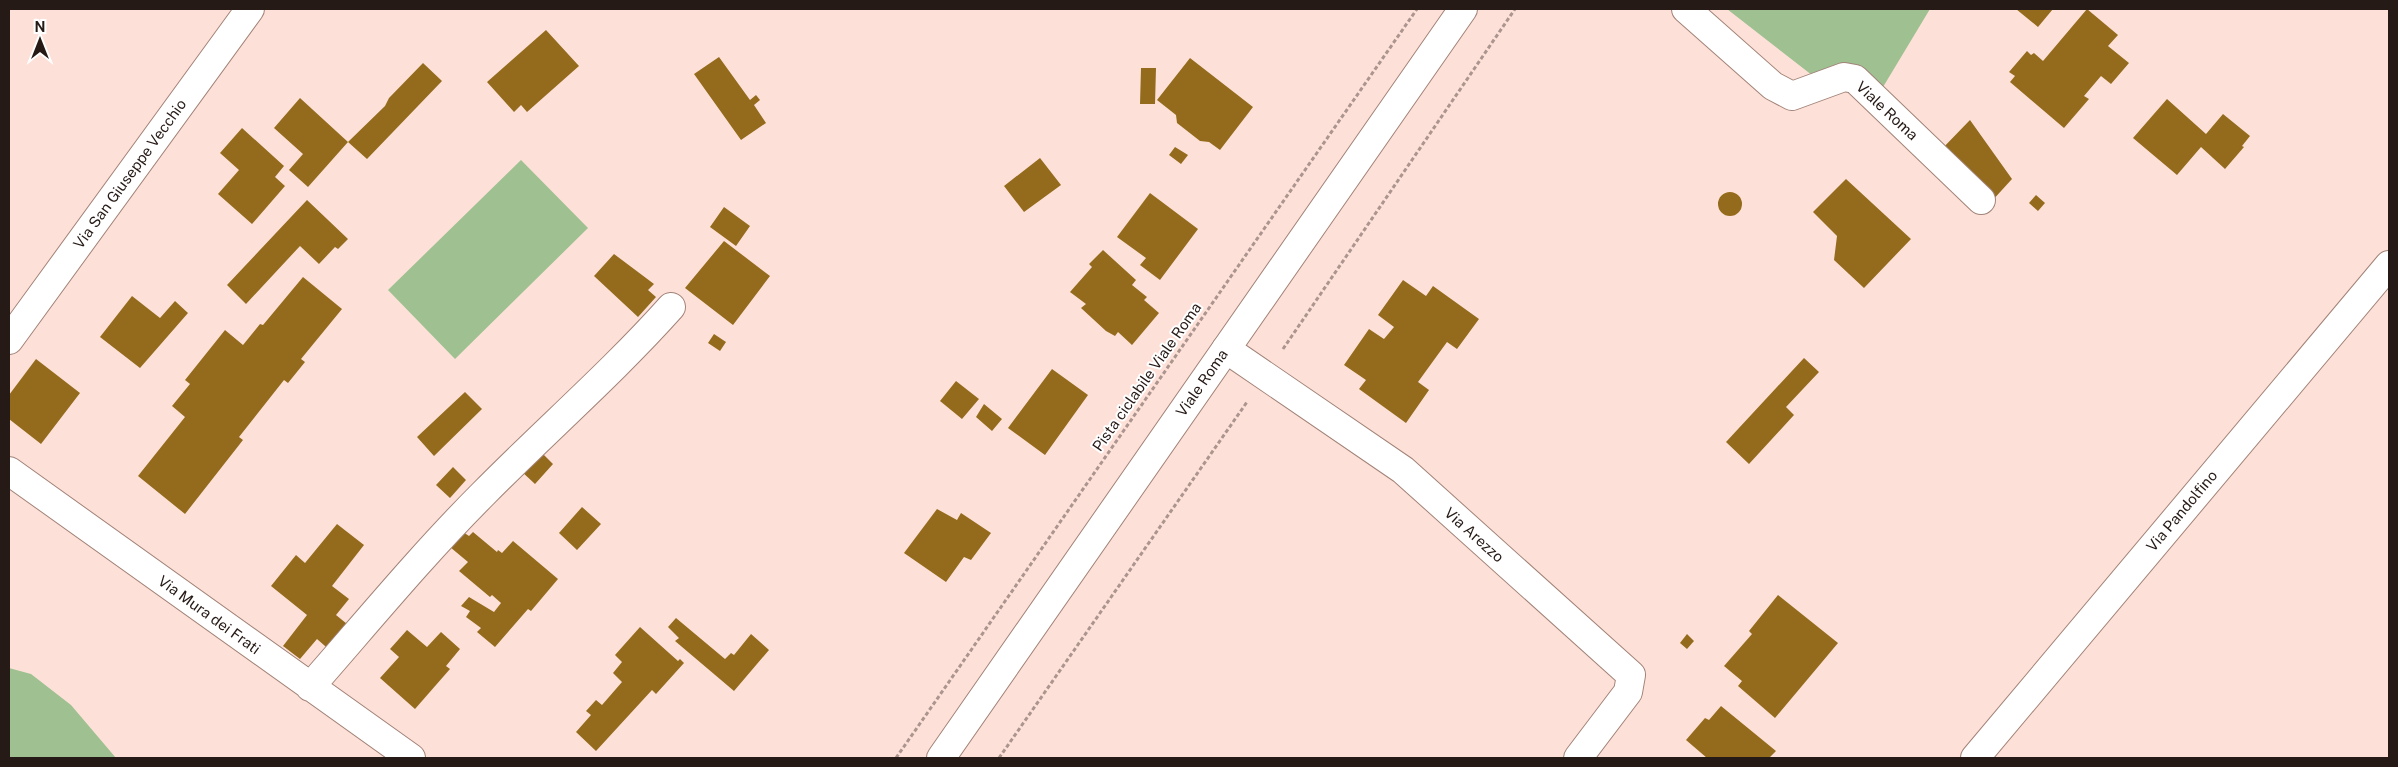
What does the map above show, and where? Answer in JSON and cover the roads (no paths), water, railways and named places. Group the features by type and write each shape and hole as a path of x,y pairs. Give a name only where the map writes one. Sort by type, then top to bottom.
{"street":[{"name":"Via San Giuseppe Vecchio","path":"9,340 250,9"},
{"name":"Viale Roma","path":"941,758 1463,9"},
{"name":"Viale Roma","path":"1686,9 1774,86 1792,96 1844,77 1856,79 1981,200"},
{"name":"Via Pandolfino","path":"1976,758 2389,265"},
{"path":"310,687 394,590 481,496 631,352 671,307"},
{"name":"Via Arezzo","path":"1226,349 1403,470 1631,675 1628,692 1578,758"},
{"name":"Via Mura dei Frati","path":"9,471 411,758"}]}
